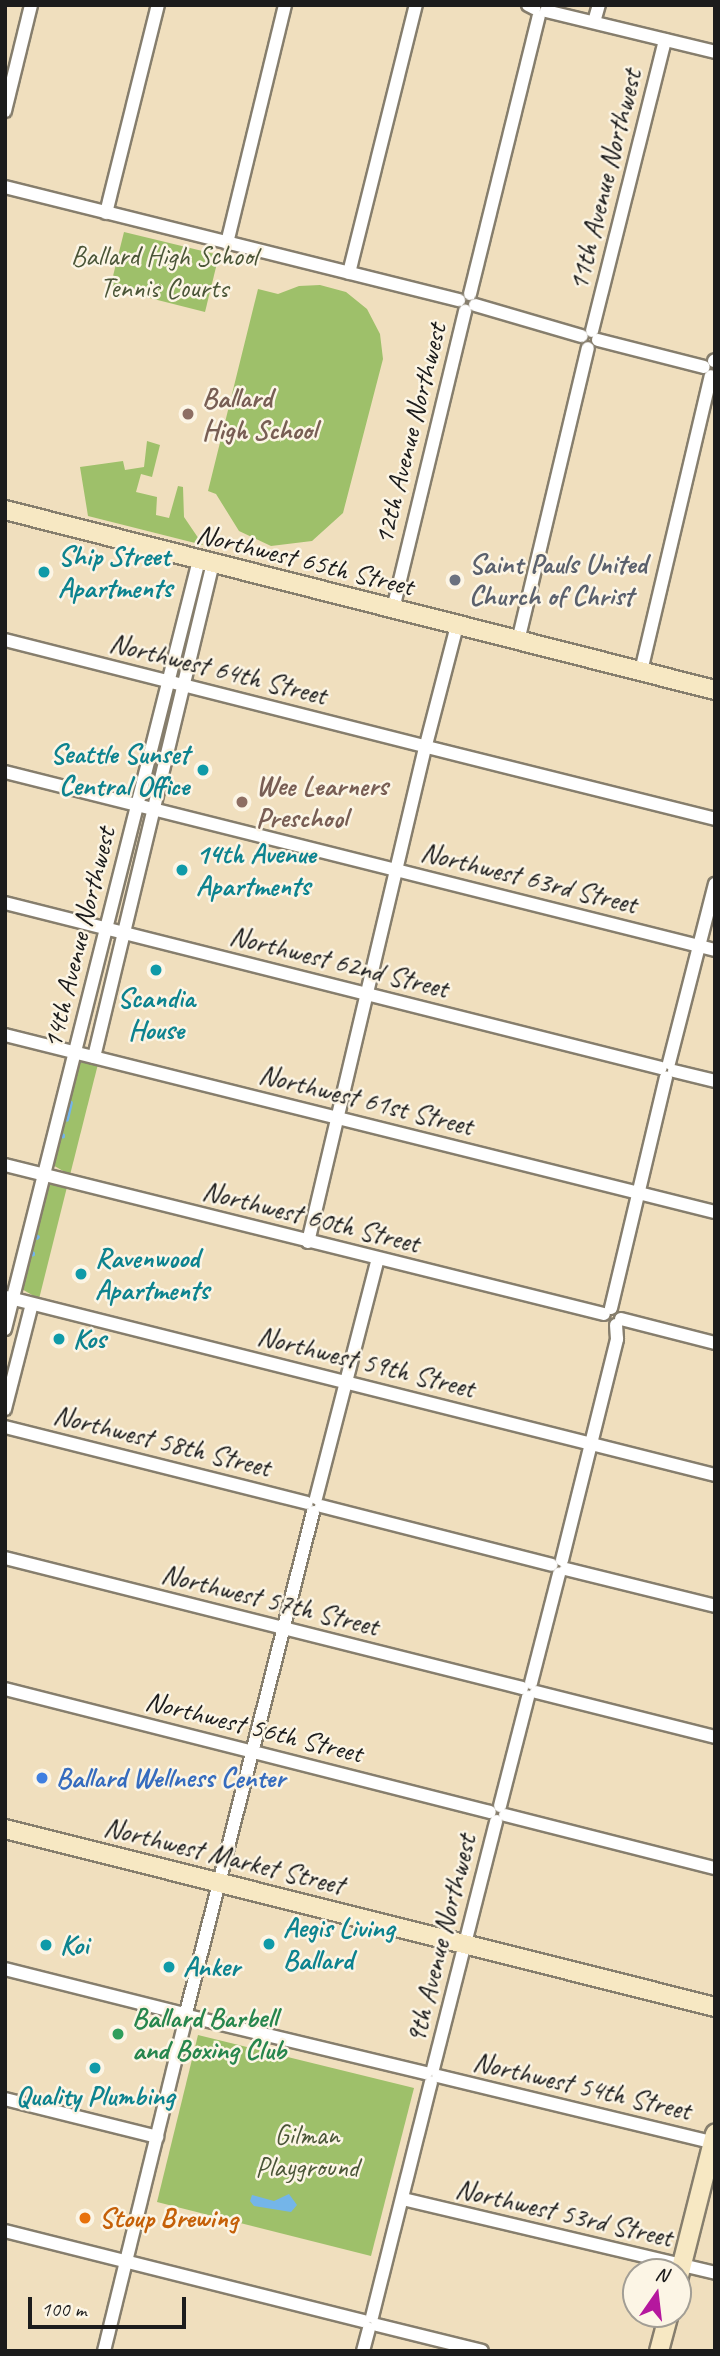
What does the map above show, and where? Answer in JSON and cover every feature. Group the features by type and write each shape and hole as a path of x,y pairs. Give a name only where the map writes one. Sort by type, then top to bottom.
{"main road":[{"name":"Northwest 65th Street","path":"5,510 715,690"},
{"name":"Northwest Market Street","path":"5,1829 715,2007"},
{"path":"684,2258 714,2140"},
{"path":"659,2351 665,2328"}],"street":[{"path":"5,111 31,5"},
{"path":"106,213 158,5"},
{"path":"227,243 285,5"},
{"path":"349,273 416,5"},
{"path":"594,22 599,5"},
{"path":"538,8 715,52"},
{"name":"12th Avenue Northwest","path":"393,609 538,8"},
{"name":"11th Avenue Northwest","path":"519,641 590,339 665,40"},
{"path":"5,187 467,302 590,339 712,367 641,671"},
{"name":"14th Avenue Northwest","path":"5,1329 9,1298 76,1053 169,682 206,562"},
{"name":"14th Avenue Northwest","path":"94,1057 184,686 206,562"},
{"path":"309,1242 396,870 457,626"},
{"name":"Northwest 64th Street","path":"5,640 715,818"},
{"name":"Northwest 63rd Street","path":"5,772 715,950"},
{"path":"715,884 608,1311 618,1322 715,1343"},
{"name":"Northwest 62nd Street","path":"5,903 715,1081"},
{"name":"Northwest 61st Street","path":"5,1035 715,1212"},
{"name":"Northwest 60th Street","path":"5,1165 378,1259 608,1311"},
{"path":"104,2351 282,1628 378,1259"},
{"name":"Northwest 59th Street","path":"9,1298 715,1475"},
{"path":"5,1409 32,1304"},
{"name":"9th Avenue Northwest","path":"363,2351 592,1444 618,1322"},
{"name":"Northwest 58th Street","path":"5,1427 715,1606"},
{"name":"Northwest 57th Street","path":"5,1558 715,1737"},
{"name":"Northwest 56th Street","path":"5,1689 715,1868"},
{"name":"Northwest 54th Street","path":"5,1969 432,2075 714,2140"},
{"path":"5,2099 157,2137"},
{"name":"Northwest 53rd Street","path":"403,2199 627,2258"},
{"path":"5,2231 482,2351"},
{"name":"Northwest 53rd Street","path":"692,2272 715,2273"}],"green space":[{"name":"Ballard High School Tennis Courts","path":"124,232 219,255 205,312 110,288"},
{"path":"320,285 346,292 367,309 380,334 383,359 343,513 312,541 271,546 239,531 216,494 208,491 258,289 278,294 299,286"},
{"path":"147,441 160,445 152,477 141,474 136,492 157,497 156,515 169,518 178,486 183,487 184,517 203,545 88,516 80,467 123,461 125,470 144,467"},
{"path":"79,1062 98,1064 70,1175 51,1164"},
{"path":"51,1184 67,1187 39,1299 20,1288 45,1187"},
{"name":"Gilman Playground","path":"198,2035 414,2088 371,2256 157,2202"}],"water":[{"path":"289,2194 297,2205 291,2212 254,2206 250,2201 252,2195 274,2201"}],"waterway":[{"path":"67,1120 71,1103"}],"place":[{"name":"Ballard High School","path":"188,414"},
{"name":"Ship Street Apartments","path":"44,572"},
{"name":"Saint Pauls United Church of Christ","path":"455,580"},
{"name":"Seattle Sunset Central Office","path":"203,770"},
{"name":"Wee Learners Preschool","path":"242,802"},
{"name":"14th Avenue Apartments","path":"182,870"},
{"name":"Scandia House","path":"156,970"},
{"name":"Ravenwood Apartments","path":"81,1274"},
{"name":"Kos","path":"59,1339"},
{"name":"Ballard Wellness Center","path":"42,1778"},
{"name":"Aegis Living Ballard","path":"269,1944"},
{"name":"Koi","path":"46,1945"},
{"name":"Anker","path":"169,1967"},
{"name":"Ballard Barbell and Boxing Club","path":"118,2034"},
{"name":"Quality Plumbing","path":"95,2068"},
{"name":"Stoup Brewing","path":"85,2218"}]}
